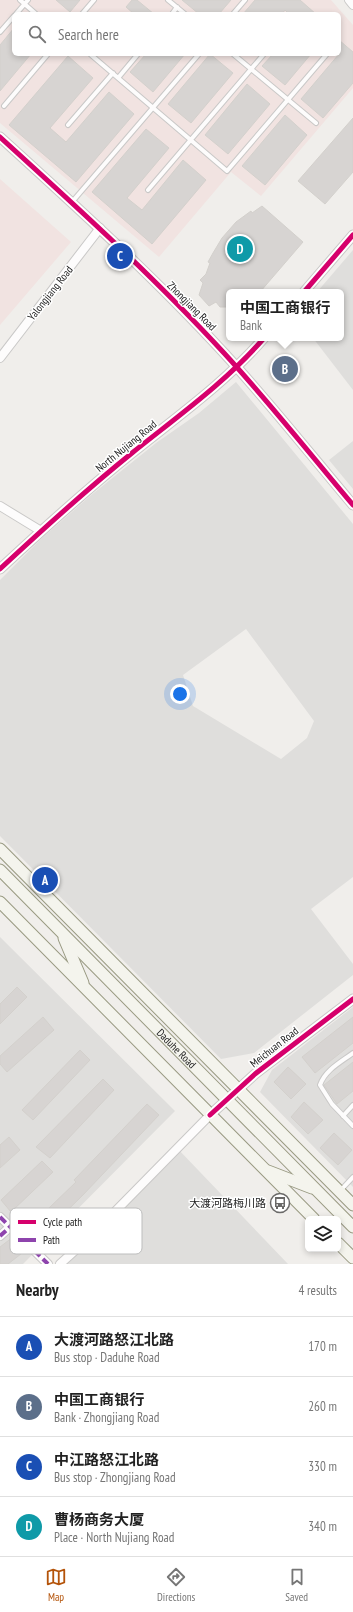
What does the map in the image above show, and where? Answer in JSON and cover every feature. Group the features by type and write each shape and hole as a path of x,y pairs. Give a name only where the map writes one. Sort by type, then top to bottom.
{"main road":[{"name":"Daduhe Road","path":"0,849 353,1205"},
{"name":"Daduhe Road","path":"0,870 353,1227"},
{"name":"Daduhe Road","path":"0,902 311,1216"},
{"path":"62,932 86,989"},
{"path":"264,1169 316,1190"},
{"path":"341,1246 353,1258"}],"street":[{"path":"349,0 353,5"},
{"name":"Zhongjiang Road","path":"0,137 100,228 190,317 237,368 353,505"},
{"name":"Yalongjiang Road","path":"0,358 100,228"},
{"path":"307,289 353,235"},
{"name":"North Nujiang Road","path":"0,569 41,531 130,455 237,368 261,341"},
{"path":"0,506 41,531"},
{"name":"Meichuan Road","path":"119,1208 238,1088 353,999"},
{"path":"0,1217 10,1227 0,1236"},
{"path":"38,1254 48,1264"},
{"name":"Meichuan Road","path":"60,1264 71,1254"}],"lane":[{"path":"20,0 34,12"},
{"path":"17,12 28,0"},
{"path":"84,12 94,0"},
{"path":"235,12 245,0"},
{"path":"171,1 182,12"},
{"path":"174,12 177,8"},
{"path":"0,32 12,18"},
{"path":"4,106 46,56"},
{"path":"92,56 227,171 325,56"},
{"path":"118,78 136,56"},
{"path":"72,202 197,56"},
{"path":"235,56 316,123"},
{"path":"148,190 262,56"},
{"path":"68,126 112,73"},
{"path":"353,1053 329,1071 320,1085 328,1098 353,1126"},
{"path":"343,1116 353,1105"},
{"path":"340,1192 353,1177"}],"shaded area":[{"path":"0,0 331,0 353,25 353,88 261,196 231,172 159,257 0,123"},
{"path":"0,179 71,242 0,325"},
{"path":"353,250 353,390 315,341 344,341 344,289 320,289"},
{"path":"236,382 353,524 353,877 311,909 353,964 353,975 254,1053 221,1059 0,836 0,580 41,539 90,496 156,443 199,413","holes":["246,629 314,721 307,738 281,759 193,706 183,675"]},
{"path":"353,441 353,489 329,460"},
{"path":"0,937 175,1111 79,1208 10,1208 10,1254 33,1254 23,1264 0,1264"},
{"path":"353,1007 353,1187 260,1092 272,1070"},
{"path":"177,1148 288,1264 59,1264 69,1254 142,1254 142,1208 116,1208"}],"building":[{"path":"56,0 80,0 70,12"},
{"path":"132,0 137,0 152,12 132,12 126,7"},
{"path":"182,0 231,0 221,12 197,12"},
{"path":"255,0 300,0 314,12 287,12 285,10 284,12 245,12"},
{"path":"12,30 12,56 29,56 0,91 0,45"},
{"path":"341,42 353,52 353,83 323,118 301,99 337,56 341,56"},
{"path":"68,56 93,78 50,128 66,142 109,92 134,114 76,182 9,125"},
{"path":"144,56 183,56 153,92 130,72"},
{"path":"208,56 212,56 233,73 191,123 168,104"},
{"path":"271,56 309,56 285,85 262,66"},
{"path":"247,84 270,104 228,154 205,135"},
{"path":"285,115 307,135 265,185 242,166"},
{"path":"353,118 353,172 325,204 298,181"},
{"path":"146,129 169,148 127,198 142,210 183,160 206,180 152,244 92,192"},
{"path":"262,206 303,242 263,289 226,289 226,307 220,307 216,302 209,306 199,295 203,283 200,280 206,274 210,263 208,262 222,238 236,222 251,211 252,213"},
{"path":"17,987 27,997 0,1024 0,1004"},
{"path":"43,1017 54,1030 7,1072 0,1064 0,1056"},
{"path":"353,1017 353,1043 315,1073 302,1057"},
{"path":"80,1050 90,1060 33,1120 22,1110"},
{"path":"353,1062 353,1091 337,1104 324,1085"},
{"path":"288,1067 306,1084 291,1099 274,1082"},
{"path":"103,1079 114,1090 50,1158 36,1147"},
{"path":"304,1102 323,1120 308,1134 291,1117"},
{"path":"147,1104 159,1115 70,1208 49,1208 76,1182 74,1180"},
{"path":"334,1133 352,1150 338,1165 320,1148"},
{"path":"9,1137 20,1150 0,1168 0,1145"},
{"path":"42,1161 53,1172 15,1208 10,1208 10,1211 1,1200"},
{"path":"10,1239 10,1254 21,1254 8,1264 0,1264 0,1247"}],"marked path":[{"path":"0,1217 10,1227"},
{"path":"0,1236 10,1227"},
{"path":"38,1254 48,1264"}],"cycle path":[{"path":"0,137 115,243 224,353 257,390 353,505"},
{"path":"307,289 353,235"},
{"path":"0,569 98,481 218,384 261,341"},
{"path":"210,1115 255,1074 353,999"}],"place":[{"name":"曹杨商务大厦","path":"240,249"},
{"name":"中江路怒江北路","path":"120,256"},
{"name":"中国工商银行","path":"285,369"},
{"name":"大渡河路怒江北路","path":"45,880"},
{"name":"大渡河路梅川路","path":"280,1203"}]}
